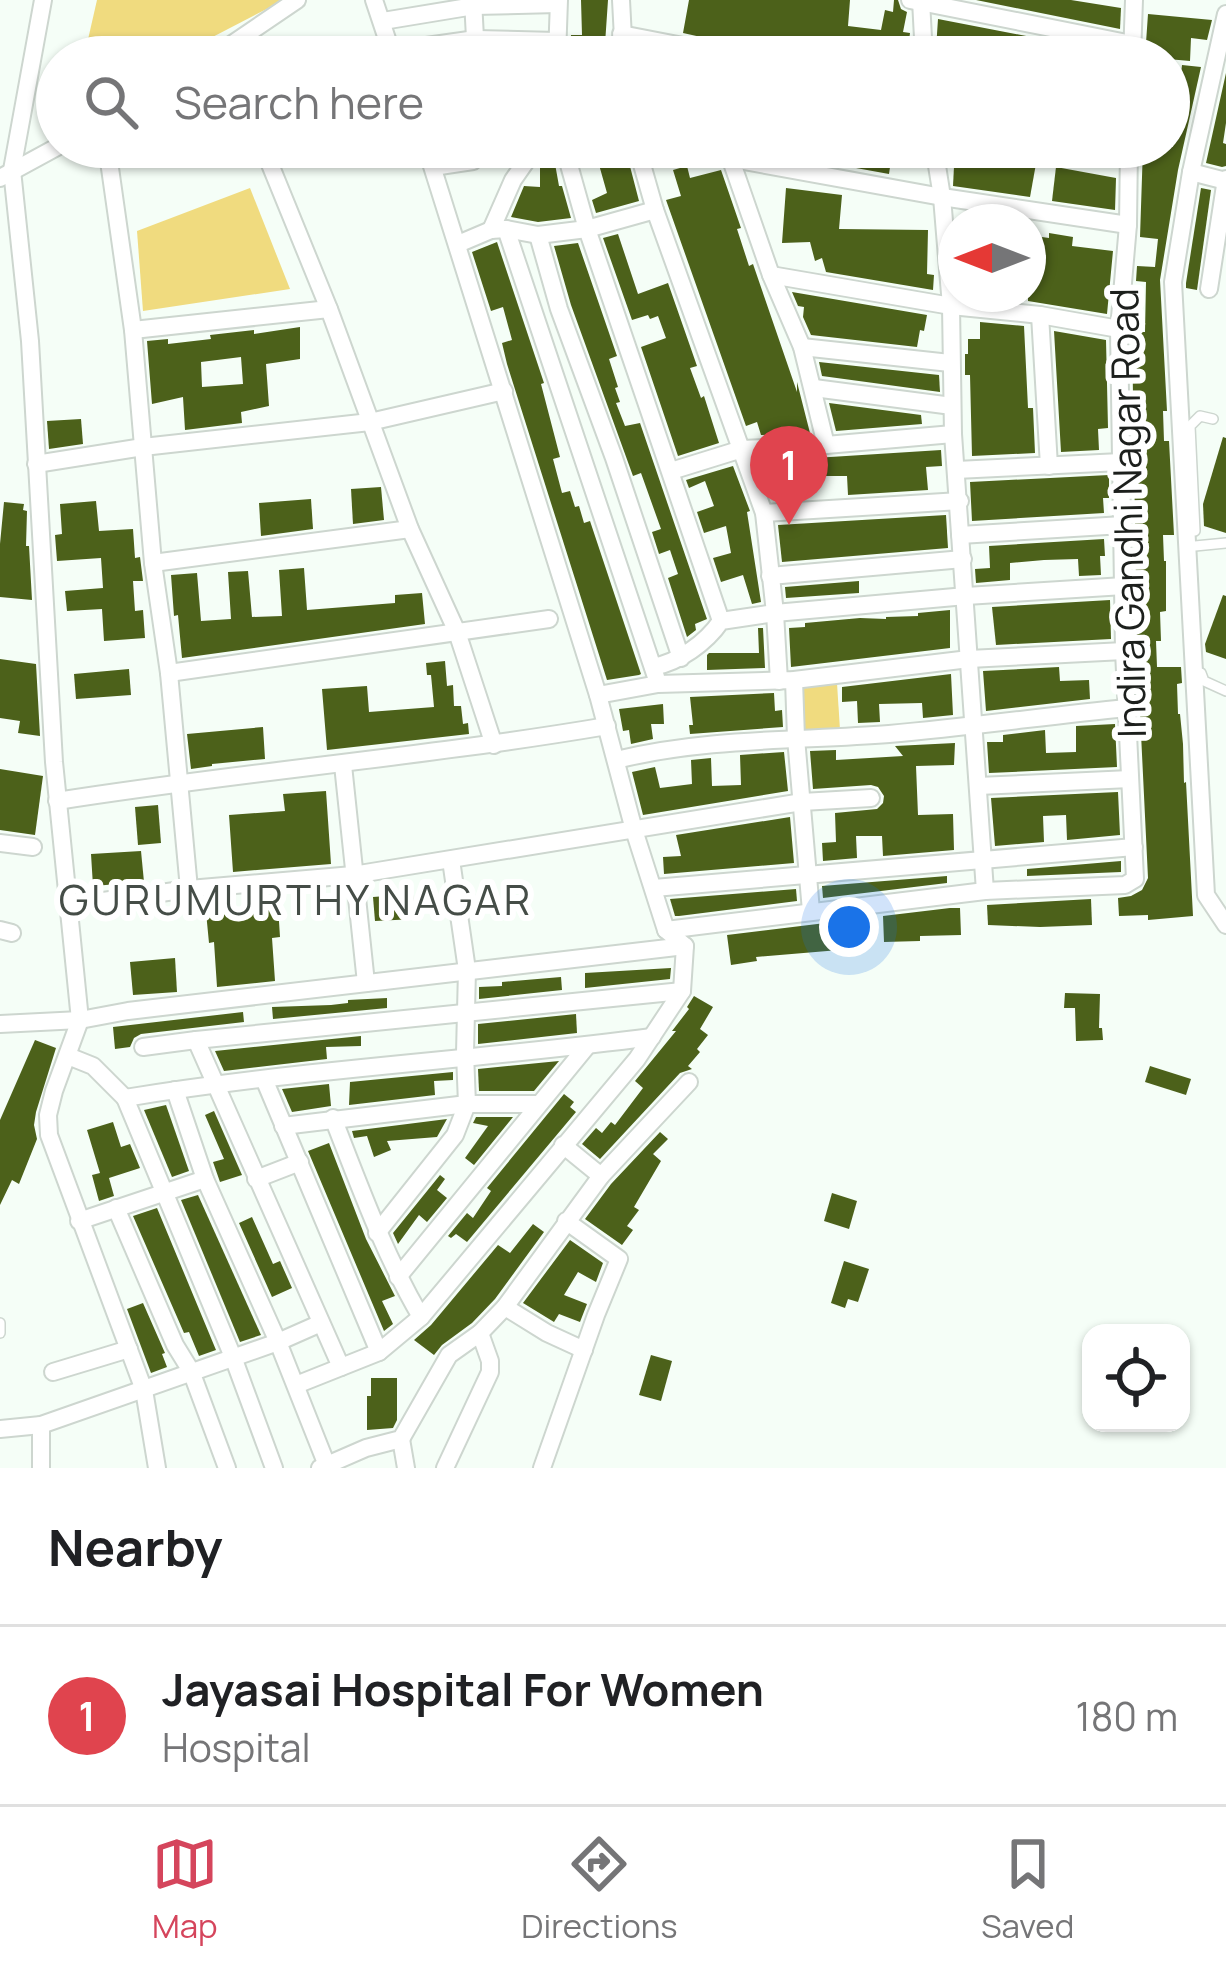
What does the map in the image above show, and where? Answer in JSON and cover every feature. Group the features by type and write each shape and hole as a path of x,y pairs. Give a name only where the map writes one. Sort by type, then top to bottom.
{"street":[{"path":"43,0 6,174 30,341 57,800 80,1020 48,1114 49,1135 144,1390 157,1468"},
{"path":"247,36 297,0"},
{"path":"374,0 387,36"},
{"path":"621,0 621,34 631,36"},
{"path":"1133,36 1134,0"},
{"path":"921,36 917,1 1071,36"},
{"path":"383,21 473,3 558,2 557,36"},
{"path":"473,3 475,36"},
{"path":"1226,14 1191,172 1173,283 1206,895 1226,925"},
{"path":"6,174 36,158"},
{"path":"110,168 133,330 189,890"},
{"path":"272,168 410,529 458,632 494,745"},
{"path":"434,168 598,695 634,830 666,929 685,946"},
{"path":"521,168 498,229 521,281 655,676"},
{"path":"570,168 721,621"},
{"path":"643,168 764,513 796,737 811,911"},
{"path":"734,168 802,347 826,445"},
{"path":"778,168 1128,225"},
{"path":"937,168 943,204"},
{"name":"Indira Gandhi Nagar Road","path":"985,891 1125,885 1135,879 1124,651 1119,329 1129,168"},
{"path":"1191,172 1226,180 1220,264 1209,289"},
{"path":"458,244 498,229 538,235 587,229 655,209"},
{"path":"538,235 559,309 681,658"},
{"path":"771,275 938,304"},
{"path":"133,330 329,309"},
{"path":"666,929 985,891 953,434 950,312"},
{"path":"1010,312 1119,329"},
{"path":"1040,315 1049,466"},
{"path":"802,347 950,363"},
{"path":"814,388 952,406"},
{"path":"36,464 370,422 504,392"},
{"path":"671,471 742,449 953,434"},
{"path":"956,470 1121,462"},
{"path":"764,513 960,501"},
{"path":"960,535 1123,525"},
{"path":"154,562 410,529"},
{"path":"770,576 963,559"},
{"path":"598,695 655,676 721,621 966,596 1124,586"},
{"path":"169,673 549,619"},
{"path":"655,676 787,681 969,659 1124,651"},
{"path":"616,760 657,750 888,734 1126,708"},
{"path":"57,800 494,745 607,726"},
{"path":"343,765 366,983"},
{"path":"978,786 1130,779"},
{"path":"67,906 353,875 802,802 871,798"},
{"path":"0,842 33,847"},
{"path":"654,888 1135,847"},
{"path":"377,1233 455,1135 467,1104 466,970 452,860"},
{"path":"0,1024 80,1020 685,946"},
{"path":"296,1384 379,1352 421,1317 637,1060 682,991 685,946"},
{"path":"143,1047 682,991"},
{"path":"125,1098 213,1084 652,1037"},
{"path":"196,1040 341,1367"},
{"path":"398,1277 588,1046"},
{"path":"68,1056 93,1066 125,1098 274,1468"},
{"path":"264,1079 379,1352"},
{"path":"406,1468 401,1438 449,1355 505,1307 601,1176 688,1082"},
{"path":"175,1090 205,1179 296,1384 325,1467 401,1438"},
{"path":"283,1126 467,1104 537,1104"},
{"path":"333,1118 377,1233 421,1317"},
{"path":"563,1145 601,1176"},
{"path":"256,1180 300,1162"},
{"path":"79,1220 205,1179"},
{"path":"116,1208 175,1346 191,1370 227,1468"},
{"path":"542,1468 619,1259 566,1220"},
{"path":"505,1307 584,1350"},
{"path":"0,1429 41,1425 321,1323"},
{"path":"446,1468 490,1372 480,1333"},
{"path":"52,1372 128,1349"},
{"path":"40,1468 41,1425"}],"lane":[{"path":"1213,419 1200,416 1190,426 1201,678 1226,691"},
{"path":"1195,546 1226,543"},
{"path":"0,1323 0,1333"}],"shaded area":[{"path":"97,0 284,0 215,36 89,36"},
{"path":"250,188 290,289 143,311 137,231"},
{"path":"837,683 840,730 804,732 801,686"}],"building":[{"path":"581,0 608,0 606,36 571,36 582,35"},
{"path":"689,0 850,0 848,26 881,30 885,10 893,12 894,0 898,0 907,12 903,32 910,33 696,36 683,33"},
{"path":"976,0 1071,0 1121,8 1120,29"},
{"path":"1148,14 1212,20 1207,40 1191,38 1190,61 1190,36 1146,36"},
{"path":"938,19 1026,36 937,36"},
{"path":"1190,66 1201,67 1190,116"},
{"path":"1226,73 1226,166 1222,167 1206,163"},
{"path":"540,168 556,168 571,218 538,222 511,217 524,186 540,187"},
{"path":"600,168 630,168 639,201 596,213 592,200 607,193"},
{"path":"688,168 690,178 721,170 749,266 753,264 797,392 797,382 810,433 761,435 757,422 746,426 666,200 681,196 673,170"},
{"path":"856,168 890,168 889,174"},
{"path":"954,168 1035,168 1030,197 953,186"},
{"path":"1056,168 1116,178 1115,210 1052,201"},
{"path":"1142,168 1178,168 1160,280 1167,411 1163,411 1164,441 1169,441 1174,535 1163,535 1166,611 1160,612 1161,641 1156,641 1157,667 1181,667 1178,714 1193,916 1148,920 1148,915 1119,916 1118,898 1142,890 1148,878 1137,651 1132,332 1145,332 1146,282 1136,281 1137,266 1155,267 1158,239 1140,237"},
{"path":"786,188 842,195 839,229 928,230 927,274 934,275 933,290 826,272 822,258 815,261 810,242 782,243"},
{"path":"1201,188 1211,190 1197,290 1186,288 1186,283"},
{"path":"1049,233 1073,237 1072,246 1113,251 1107,314 1046,304"},
{"path":"618,234 638,294 668,283 697,366 690,368 719,443 678,456 641,347 666,338 658,316 632,320 603,238"},
{"path":"497,242 544,383 560,457 553,459 562,493 570,491 584,523 590,521 639,675 607,680 507,364 502,343 512,340 503,307 491,311 472,252"},
{"path":"578,243 617,356 609,359 618,387 620,402 616,403 625,426 640,423 707,619 695,624 696,630 687,637 668,578 678,574 670,550 659,554 652,532 661,529 641,473 633,476 554,246"},
{"path":"792,292 927,315 924,331 920,330 917,347 811,335 804,307 798,306"},
{"path":"980,322 1024,326 1035,453 972,456 965,354 968,339 980,339"},
{"path":"300,327 300,359 266,364 269,406 241,412 242,423 185,430 183,397 152,404 147,341 168,339 168,344 211,339 210,335 254,330 254,334","holes":["241,357 243,384 202,387 201,362"]},
{"path":"1054,331 1106,340 1108,428 1098,429 1099,450 1061,452"},
{"path":"819,362 939,375 940,392 822,376"},
{"path":"829,403 921,415 922,424 836,431"},
{"path":"81,419 83,444 49,449 47,421"},
{"path":"1223,437 1226,533 1204,526 1203,504"},
{"path":"941,450 942,466 926,467 928,490 848,495 847,476 806,476 806,498 773,500 768,486 767,461"},
{"path":"733,466 750,511 761,602 752,604 743,575 721,582 713,558 731,553 726,526 704,533 697,512 714,506 705,481 689,488 686,480"},
{"path":"1109,475 1104,513 972,521 970,482"},
{"path":"381,487 384,520 353,524 351,489"},
{"path":"311,499 313,529 261,536 259,503"},
{"path":"96,501 99,531 133,529 143,581 133,581 135,611 143,610 145,638 104,641 102,609 67,611 65,591 103,588 101,558 57,561 60,504"},
{"path":"4,502 24,504 27,511 32,600 0,597"},
{"path":"946,515 948,548 782,562 778,525"},
{"path":"1104,539 1101,575 1079,576 1078,559 1044,560 1010,563 1010,580 976,583 975,569 990,568 989,546"},
{"path":"304,568 307,610 395,603 395,595 422,593 425,624 182,658 171,575 197,573 201,621 231,619 228,572 248,571 252,617 282,616 279,570"},
{"path":"859,581 859,593 786,598 785,587"},
{"path":"1223,595 1226,659 1206,652 1205,644"},
{"path":"1110,600 1111,639 996,645 992,607"},
{"path":"950,610 950,648 791,667 789,628"},
{"path":"758,628 763,628 765,668 707,670 709,653 759,653"},
{"path":"0,659 36,664 40,736 18,733 20,721 0,718"},
{"path":"445,661 447,686 453,685 454,706 461,706 469,734 327,750 322,689 367,686 369,712 434,707 426,663"},
{"path":"1059,667 1060,681 1089,680 1090,699 986,711 983,671"},
{"path":"129,669 131,695 76,699 74,674"},
{"path":"951,674 953,715 923,718 922,703 879,704 880,722 858,723 857,701 842,702 842,687"},
{"path":"774,693 775,711 782,710 783,727 690,734 690,697"},
{"path":"663,704 664,724 651,724 653,739 631,744 619,709"},
{"path":"1115,724 1117,767 989,773 987,742 1003,742 1003,735 1045,730 1046,753 1076,752 1076,726"},
{"path":"263,727 265,759 191,769 187,734"},
{"path":"955,743 954,765 916,766 918,815 953,814 954,850 883,856 882,836 856,836 857,858 823,861 822,843 836,842 835,813 877,809 884,796 871,785 813,789 810,751 836,750 836,760 903,756 895,746"},
{"path":"784,752 788,791 643,815 632,772 655,767 660,788 692,784 691,760 711,758 712,786 741,785 740,755"},
{"path":"0,769 43,776 35,835 0,830"},
{"path":"326,791 331,864 233,872 229,815 285,811 283,794"},
{"path":"1118,792 1120,835 1067,840 1066,815 1043,816 1044,842 995,846 991,798"},
{"path":"158,805 161,843 138,845 135,807"},
{"path":"790,817 794,863 664,874 663,857 681,856 676,835"},
{"path":"141,851 144,882 93,886 91,854"},
{"path":"1121,861 1121,872 1027,876 1027,869"},
{"path":"947,876 947,883 823,898 822,886"},
{"path":"796,889 797,901 679,916 670,899"},
{"path":"413,894 415,919 375,921 373,897"},
{"path":"1091,899 1092,925 988,925 987,905"},
{"path":"278,906 280,937 272,938 275,981 217,987 206,912"},
{"path":"960,908 961,935 884,942 883,916"},
{"path":"850,920 851,949 756,957 757,961 731,965 727,935"},
{"path":"175,958 177,992 133,995 130,962"},
{"path":"671,968 670,979 585,988 585,973"},
{"path":"561,977 562,990 479,999 479,987"},
{"path":"1065,993 1100,994 1103,1040 1076,1041 1075,1008 1064,1008"},
{"path":"694,996 713,1007 700,1029 708,1035 688,1066 692,1069 680,1073 600,1159 582,1144 596,1128 602,1133 611,1122 615,1125 643,1088 635,1081 676,1031 672,1031"},
{"path":"387,998 387,1008 273,1019 272,1007"},
{"path":"243,1012 244,1022 141,1034 130,1047 115,1049 113,1027"},
{"path":"576,1014 577,1033 478,1044 478,1024"},
{"path":"361,1036 361,1046 326,1047 327,1059 224,1071 215,1051"},
{"path":"35,1040 56,1048 36,1112 37,1139 19,1184 12,1180 0,1205 0,1120"},
{"path":"559,1061 534,1091 479,1091 478,1069"},
{"path":"1150,1066 1191,1079 1186,1095 1145,1082"},
{"path":"453,1072 453,1080 434,1081 435,1095 349,1105 350,1082"},
{"path":"329,1084 331,1106 292,1112 282,1089"},
{"path":"564,1094 574,1102 570,1107 576,1112 467,1242 456,1234 448,1236 467,1213 473,1218 491,1191 487,1188"},
{"path":"166,1105 189,1171 172,1177 144,1110"},
{"path":"214,1111 242,1175 220,1182 213,1162 224,1159 205,1115"},
{"path":"476,1117 513,1117 474,1165 465,1158 488,1126 473,1123"},
{"path":"447,1119 437,1137 387,1141 391,1150 374,1157 367,1136 354,1138 352,1131"},
{"path":"113,1122 121,1147 130,1144 140,1168 109,1178 114,1196 99,1201 92,1175 100,1173 87,1130"},
{"path":"660,1132 668,1139 653,1154 661,1161 634,1207 639,1210 627,1226 633,1230 622,1245 585,1219"},
{"path":"329,1143 366,1239 395,1296 382,1301 393,1324 384,1331 308,1151"},
{"path":"440,1175 445,1179 437,1190 447,1198 427,1222 419,1215 398,1244 393,1233"},
{"path":"832,1193 857,1201 849,1229 824,1221"},
{"path":"198,1195 261,1335 240,1342 181,1200"},
{"path":"157,1208 216,1350 199,1356 189,1332 184,1333 133,1216"},
{"path":"252,1217 273,1264 280,1261 292,1288 272,1297 239,1223"},
{"path":"533,1224 544,1232 472,1323 434,1355 414,1340 498,1245 510,1253"},
{"path":"570,1240 603,1263 596,1282 578,1272 564,1295 587,1304 580,1322 559,1314 554,1322 523,1303"},
{"path":"844,1261 869,1269 858,1302 848,1299 845,1308 831,1303"},
{"path":"143,1303 167,1367 151,1373 127,1309"},
{"path":"651,1355 672,1361 661,1401 639,1395"},
{"path":"371,1378 397,1378 393,1428 367,1430"}],"place":[{"name":"Jayasai Hospital For Women","path":"789,525"}],"district":[{"name":"GURUMURTHY NAGAR","path":"296,899"}]}
